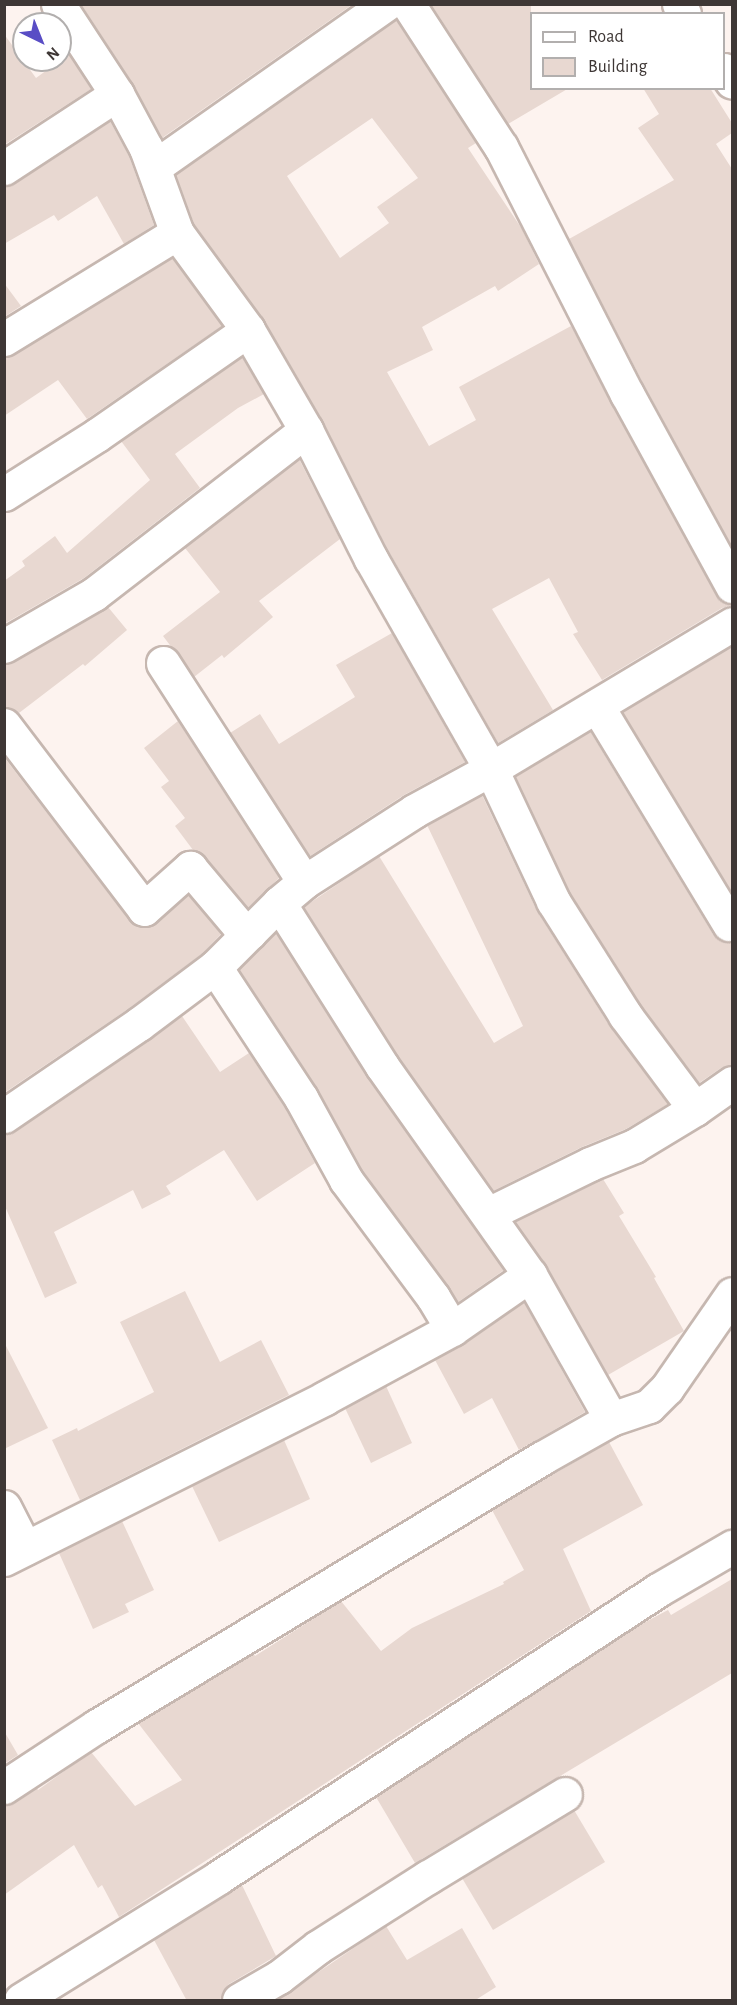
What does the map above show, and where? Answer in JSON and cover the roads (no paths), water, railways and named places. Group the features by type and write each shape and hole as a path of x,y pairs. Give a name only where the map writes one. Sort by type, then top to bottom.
{"street":[{"path":"58,4 117,94 154,167 177,233 248,330 306,430 371,559 491,769 553,901 625,1015 695,1109"},
{"path":"154,167 386,4"},
{"path":"408,4 501,147 627,394 732,586"},
{"path":"4,168 117,94"},
{"path":"4,339 177,233"},
{"path":"4,494 97,435 248,330"},
{"path":"4,646 93,594 306,430"},
{"path":"4,1116 139,1024 215,967 279,903 304,882 414,811 491,769 557,727 597,706 732,624"},
{"path":"164,663 304,882"},
{"path":"597,706 729,924"},
{"path":"4,726 144,909 190,868 238,925 250,933"},
{"path":"279,903 382,1066 531,1275 611,1419"},
{"path":"215,967 301,1098 346,1180 433,1297 452,1329"},
{"path":"488,1214 590,1164 634,1146 695,1109 732,1083"},
{"path":"4,1507 15,1553 214,1455 452,1329 531,1275"},
{"path":"4,1787 97,1726 532,1464 611,1419 649,1406 667,1388 732,1294"},
{"path":"21,2001 238,1865 658,1590 732,1547"},
{"path":"239,2001 279,1977 318,1947 565,1794"}]}
